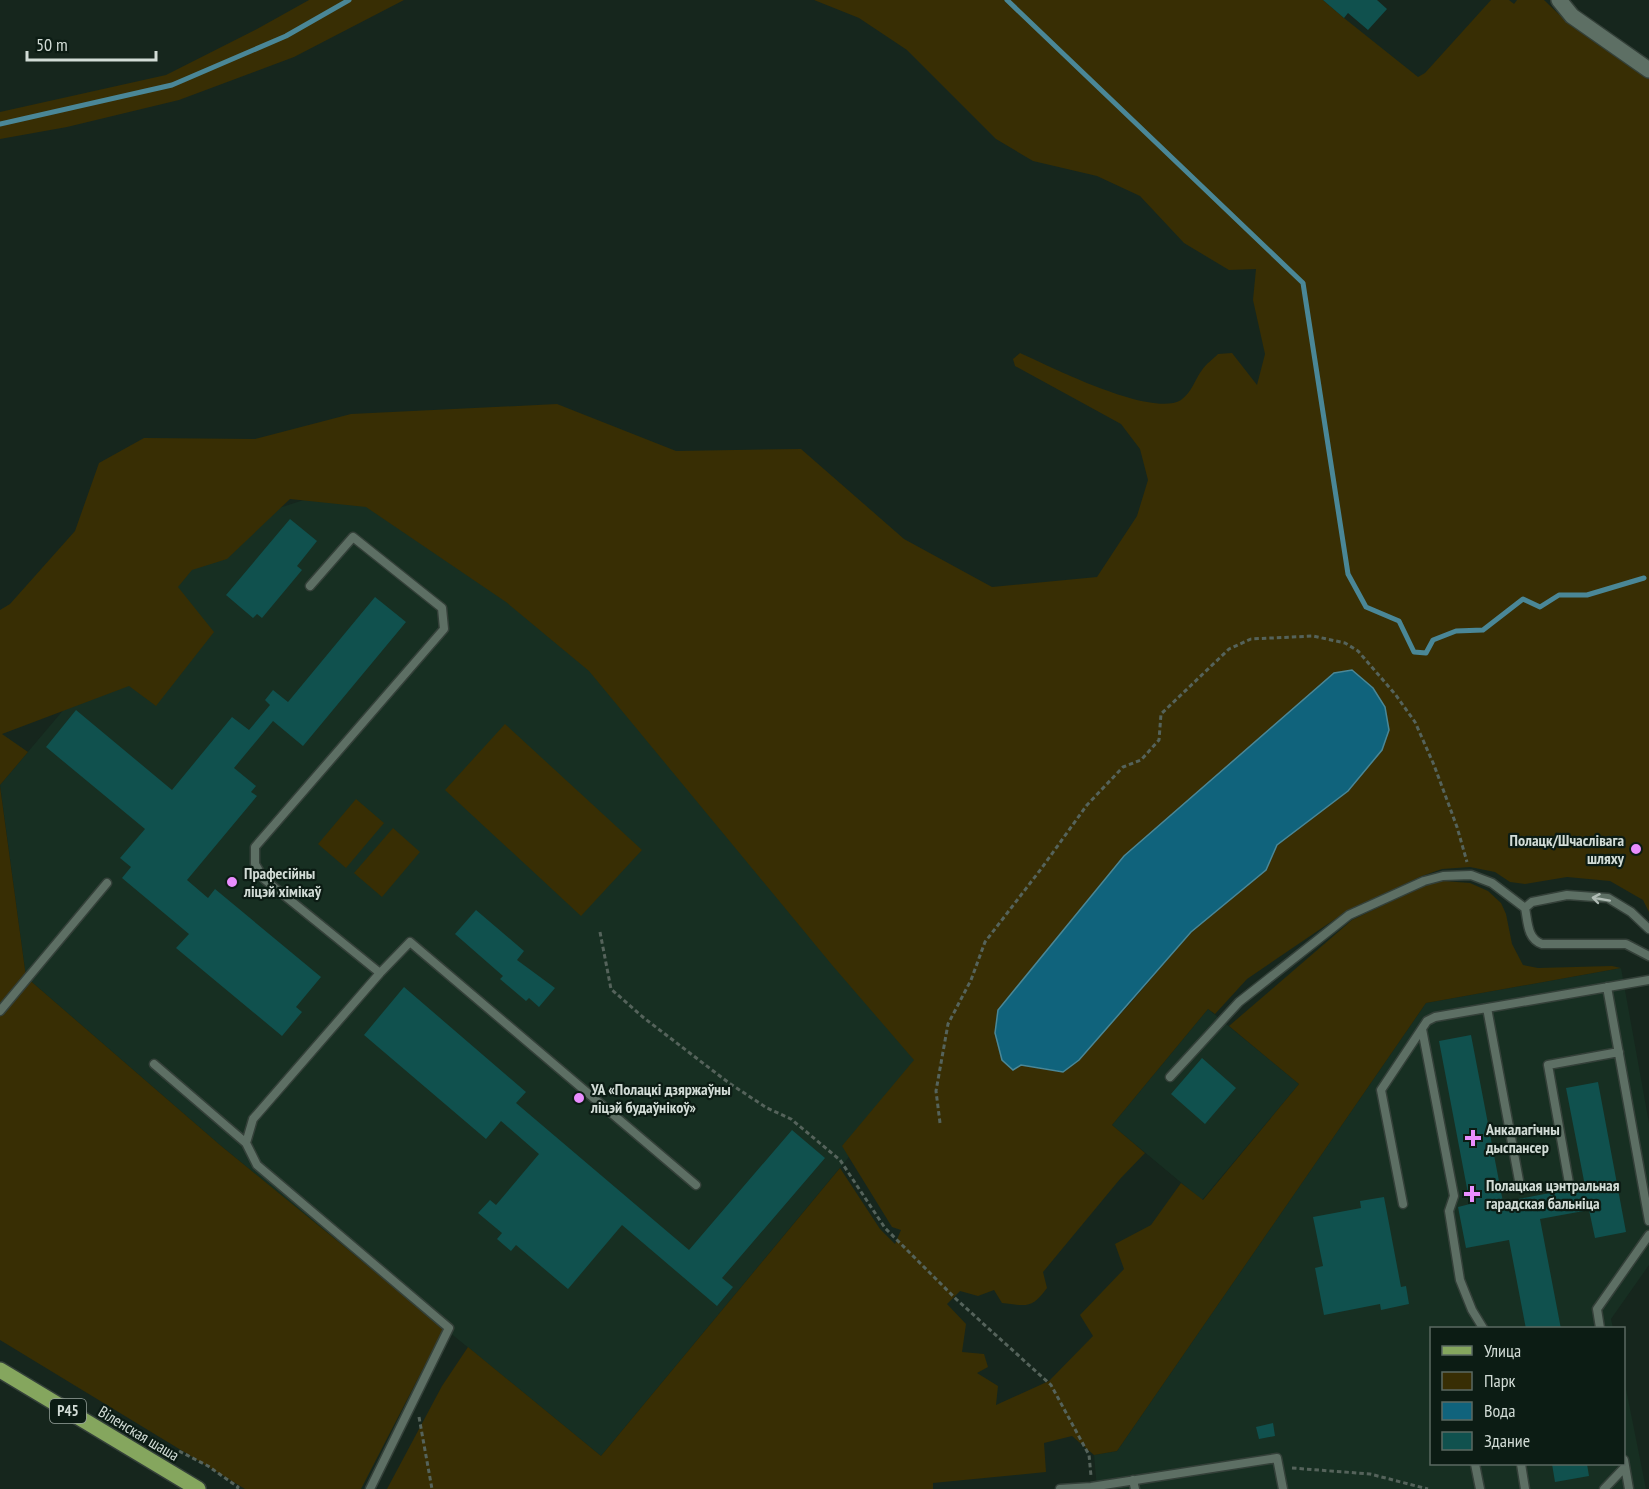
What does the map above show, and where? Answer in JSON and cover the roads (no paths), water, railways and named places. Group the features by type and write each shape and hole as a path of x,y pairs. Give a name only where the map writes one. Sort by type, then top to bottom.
{"main road":[{"name":"Віленская шаша","path":"0,1370 198,1489"}],"street":[{"path":"1559,0 1572,16 1649,70"}],"lane":[{"path":"310,586 353,537 442,608 444,629 255,847 255,864 264,879 380,973"},
{"path":"1170,1077 1239,1002 1349,915 1424,881 1443,876 1472,875 1492,883 1525,908 1531,935 1535,941 1542,944 1626,944 1649,956"},
{"path":"0,1011 107,883"},
{"path":"1525,908 1532,902 1567,895 1608,898 1631,912 1649,929"},
{"path":"246,1143 253,1119 380,973 411,942 696,1185"},
{"path":"1403,1204 1381,1090 1427,1022 1435,1017 1649,980"},
{"path":"1607,987 1649,1221"},
{"path":"1487,1008 1520,1186"},
{"path":"1422,1029 1454,1196 1449,1211 1461,1280 1472,1310 1482,1327"},
{"path":"1569,1183 1548,1065 1619,1052"},
{"path":"154,1064 246,1143 257,1165 449,1328 370,1489"},
{"path":"1600,1327 1597,1309 1649,1235"},
{"path":"1060,1489 1134,1484 1277,1458 1283,1489"},
{"path":"1475,1465 1480,1489"},
{"path":"1521,1465 1526,1489"},
{"path":"1604,1489 1623,1465"},
{"path":"1624,1465 1629,1489"}],"water":[{"path":"1352,670 1373,688 1385,707 1389,730 1382,750 1348,791 1277,845 1266,870 1191,932 1079,1060 1063,1072 1021,1065 1013,1070 1002,1060 995,1033 998,1010 1124,856 1334,673"}],"waterway":[{"path":"0,124 172,85 286,36 349,0"},
{"path":"1007,0 1303,283 1348,574 1366,607 1399,621 1414,652 1426,653 1433,640 1456,631 1483,630 1523,599 1540,607 1559,595 1587,595 1644,578"}],"place":[{"name":"Полацк/Шчаслівага шляху","path":"1636,849"},
{"name":"Прафесійны ліцэй хімікаў","path":"232,882"},
{"name":"УА «Полацкі дзяржаўны ліцэй будаўнікоў»","path":"579,1098"},
{"name":"Анкалагічны дыспансер","path":"1473,1138"},
{"name":"Полацкая цэнтральная гарадская бальніца","path":"1472,1194"}]}
